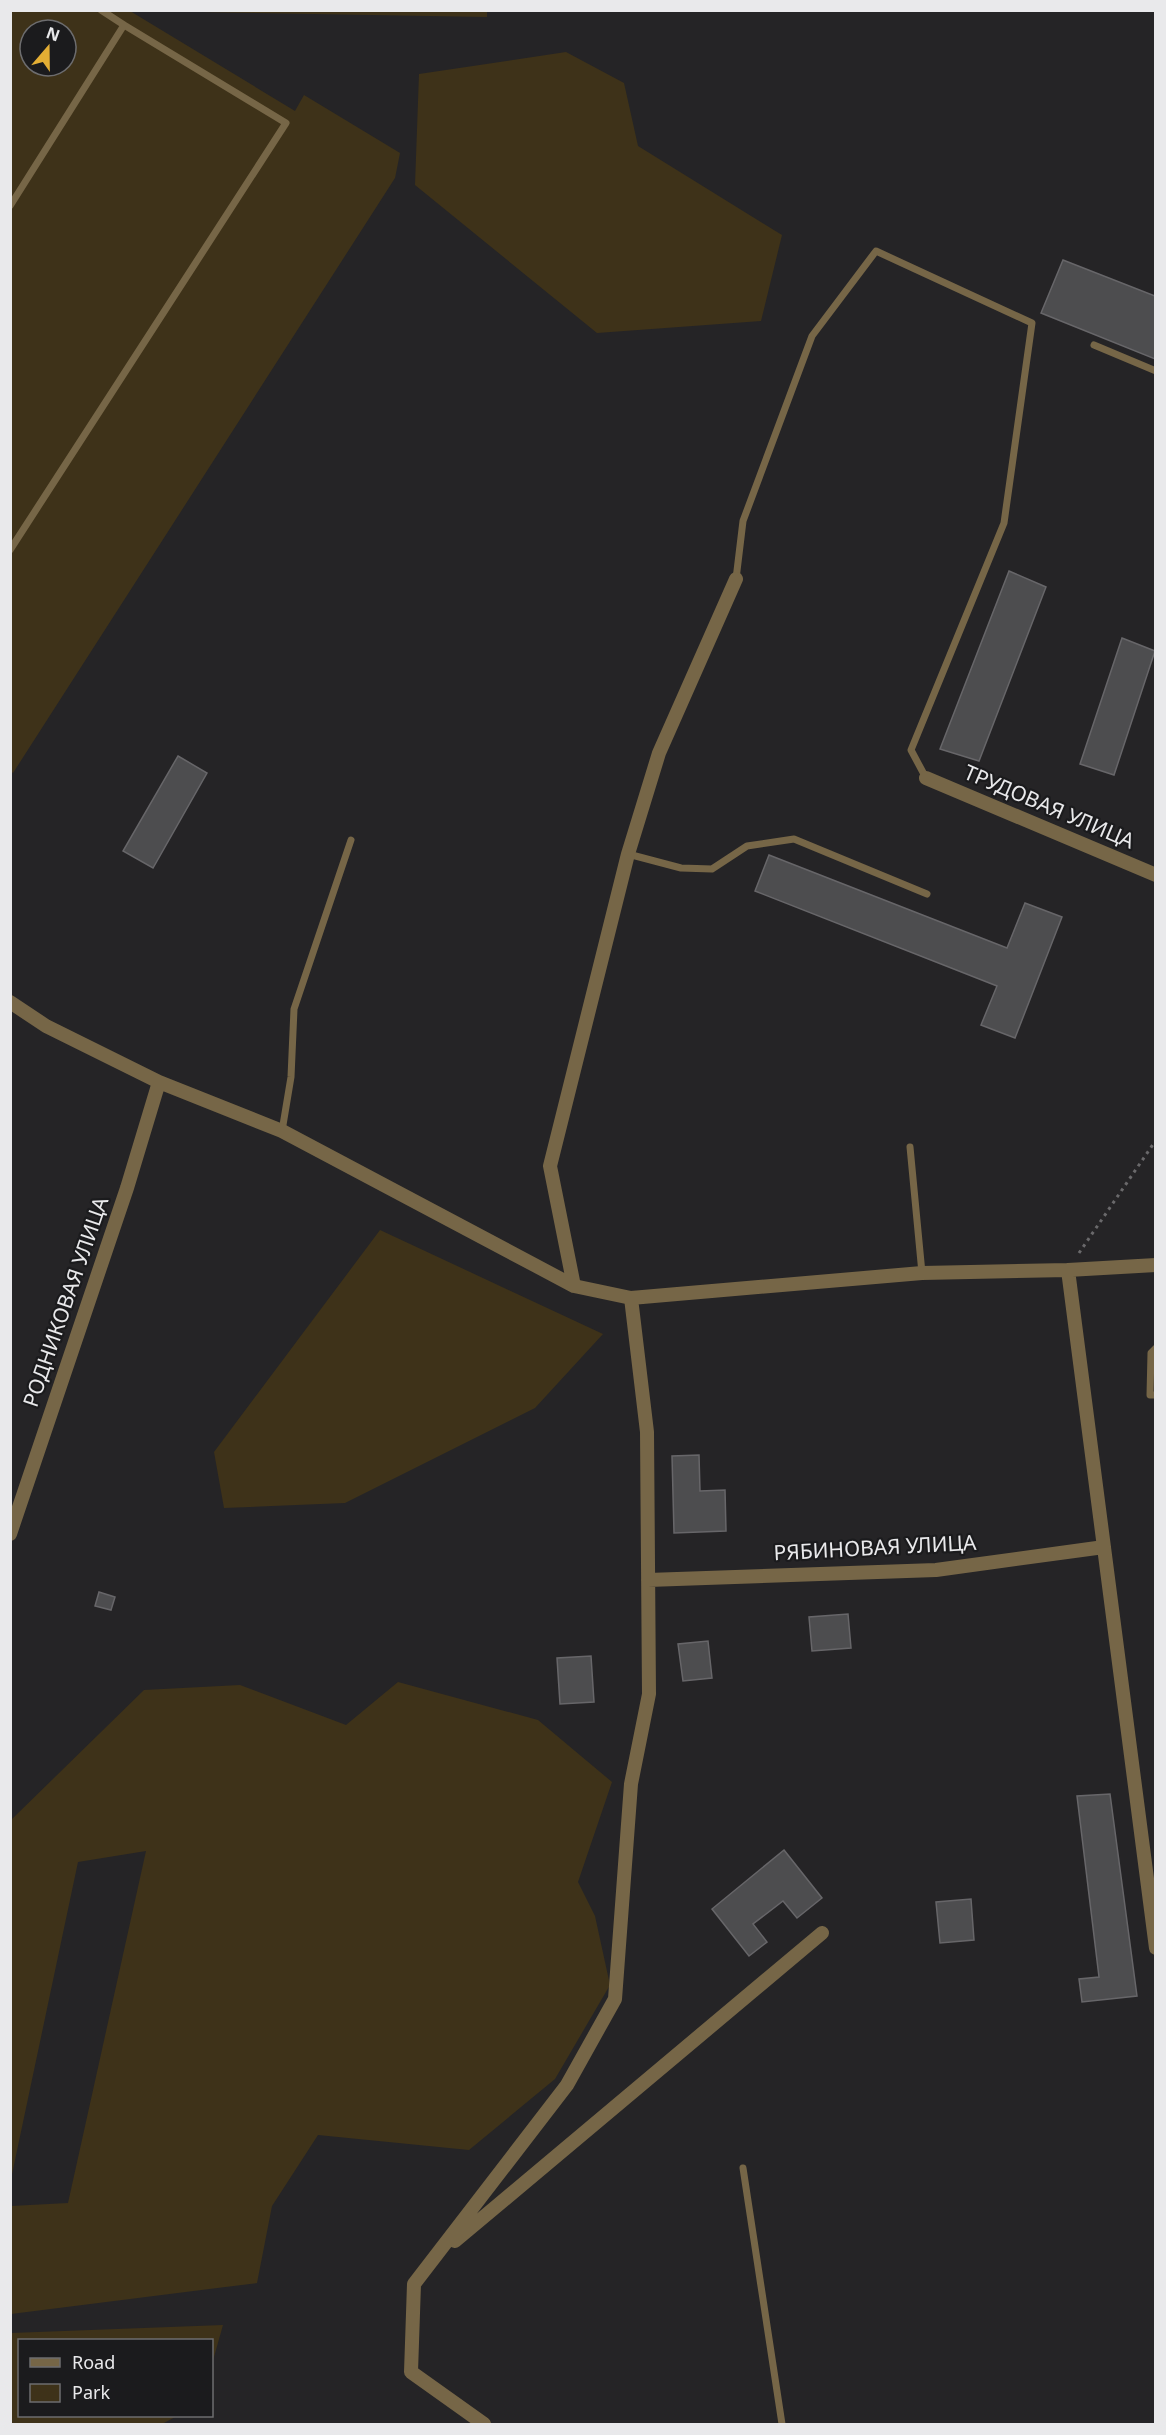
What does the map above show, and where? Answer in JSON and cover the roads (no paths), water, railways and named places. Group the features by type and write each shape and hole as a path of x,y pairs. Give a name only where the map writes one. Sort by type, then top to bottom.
{"street":[{"path":"574,1286 549,1166 628,854 659,753 736,579"},
{"name":"ТРУДОВАЯ УЛИЦА","path":"926,778 1155,875"},
{"path":"10,1002 46,1026 159,1082 282,1131 574,1286 631,1298 922,1273 1068,1270 1155,1265"},
{"name":"РОДНИКОВАЯ УЛИЦА","path":"10,1534 127,1188 159,1082"},
{"path":"1068,1270 1155,1948"},
{"path":"484,2424 411,2372 414,2284 567,2085 615,1999 631,1784 649,1694 647,1432 631,1298"},
{"name":"РЯБИНОВАЯ УЛИЦА","path":"648,1580 936,1570 1104,1547"},
{"path":"435,2257 822,1933"}],"lane":[{"path":"10,550 286,123 101,10"},
{"path":"10,206 124,25"},
{"path":"736,579 743,521 812,336 876,251 1032,323 1004,524 911,750 926,778"},
{"path":"1094,345 1155,371"},
{"path":"628,854 681,868 712,869 747,846 794,839 927,894"},
{"path":"282,1131 291,1077 294,1009 351,840"},
{"path":"910,1147 922,1273"},
{"path":"1155,1348 1151,1353 1150,1395 1155,1395"},
{"path":"743,2168 782,2424"}]}
